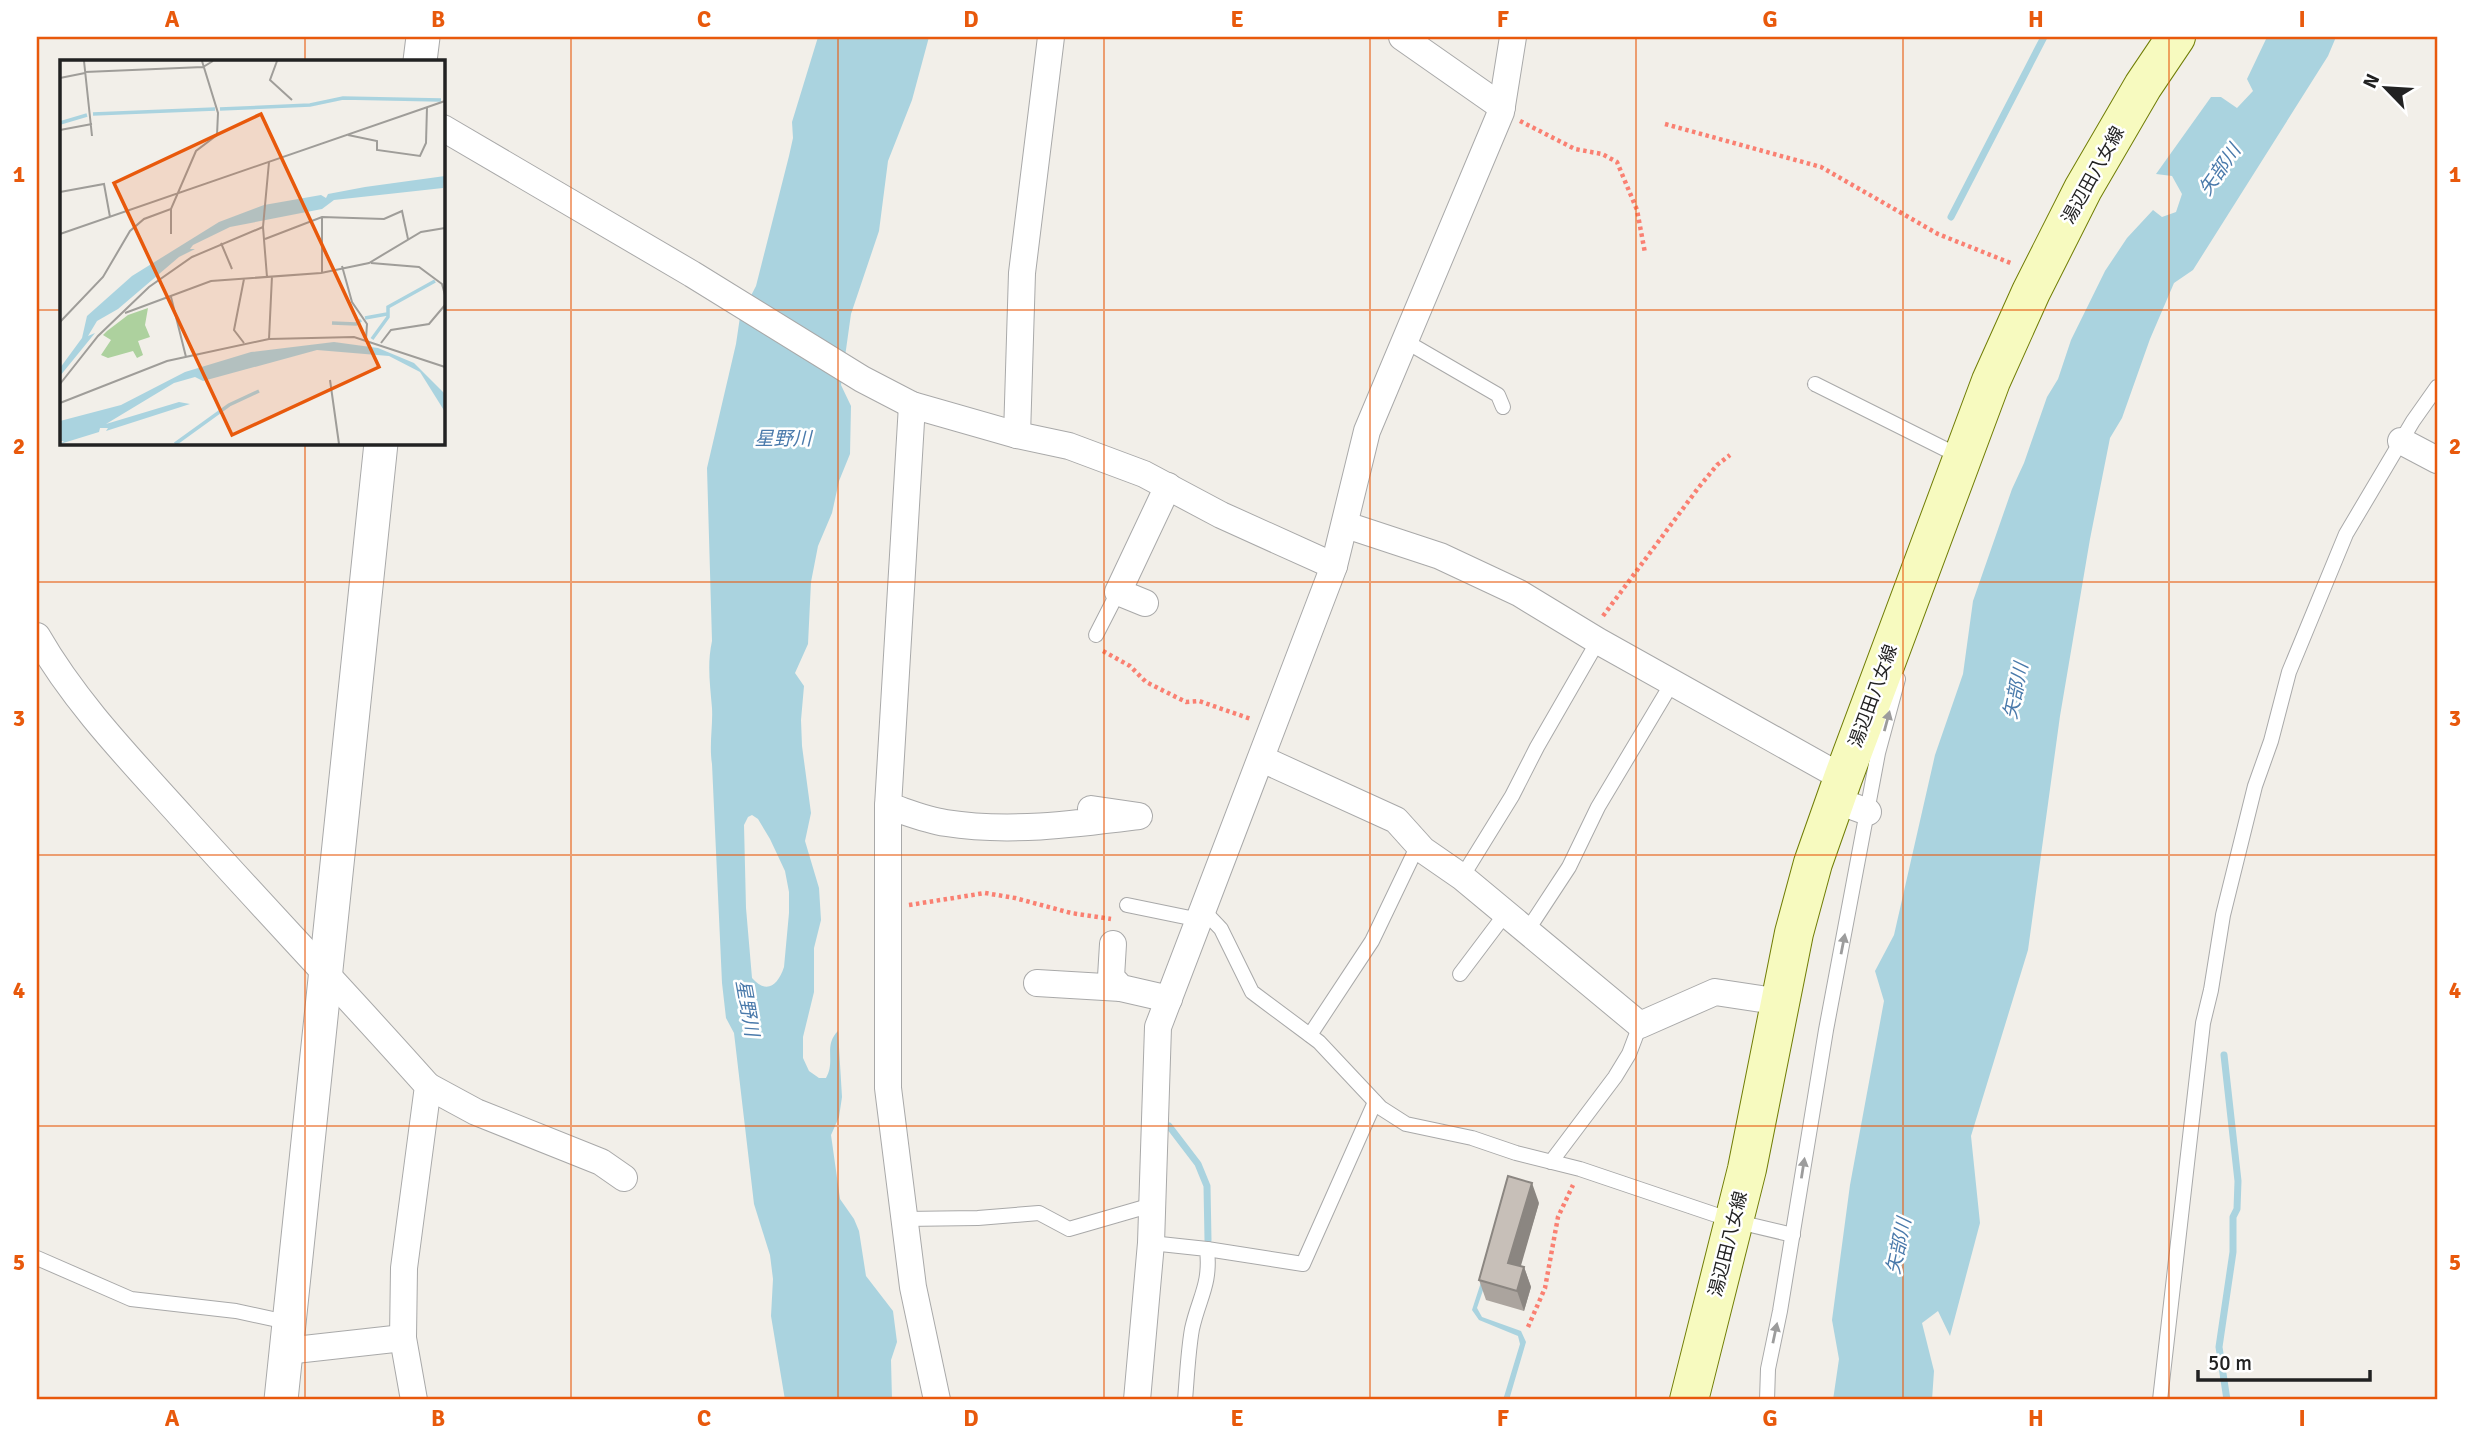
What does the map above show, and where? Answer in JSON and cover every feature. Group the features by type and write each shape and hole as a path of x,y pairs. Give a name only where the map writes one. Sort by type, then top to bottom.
{"main road":[{"name":"湯辺田八女線","path":"1689,1400 1747,1169 1797,921 1813,863 1849,797 1927,551 1991,381 2083,190 2143,86 2176,37"}],"street":[{"path":"421,60 423,37"},
{"path":"1017,435 1023,273 1051,37"},
{"path":"1402,37 1502,109"},
{"path":"1137,1400 1151,1243 1158,1027 1334,566 1367,431 1502,109 1513,37"},
{"path":"444,129 692,274 862,379 912,405 1017,435 1069,446 1144,474 1221,515 1334,566"},
{"path":"912,405 888,806 888,1088 913,1287 937,1400"},
{"path":"2401,441 2437,460"},
{"path":"281,1400 381,444"},
{"path":"1145,603 1118,592 1168,486"},
{"path":"1346,524 1440,556 1519,593 1672,683 1849,797"},
{"path":"37,636 54,665 107,733 428,1086 476,1112 601,1162 624,1178"},
{"path":"1262,759 1396,820 1423,850 1462,877 1640,1025 1715,992 1781,1002"},
{"path":"888,806 944,823 999,827 1139,816 1091,809"},
{"path":"1112,931 1111,977 1121,988"},
{"path":"1037,983 1121,988 1169,999"},
{"path":"414,1400 403,1338 404,1268 428,1086"},
{"path":"286,1351 403,1338"}],"lane":[{"path":"1405,341 1498,395 1503,407"},
{"path":"1815,384 1962,457"},
{"path":"2160,1400 2203,1023 2223,915 2255,786 2271,741 2289,672 2346,534 2401,441 2437,387"},
{"path":"1767,1400 1768,1369 1793,1236 1826,1030 1849,797 1878,754 1905,655 1927,551"},
{"path":"1096,635 1118,592"},
{"path":"1462,877 1512,796 1593,638"},
{"path":"1527,931 1569,867 1598,807 1672,683"},
{"path":"1310,1035 1372,941 1418,845"},
{"path":"1127,905 1202,916 1221,929 1252,992 1319,1042 1375,1102 1406,1125 1472,1138 1516,1153 1580,1169 1734,1221 1793,1236"},
{"path":"1460,974 1506,913"},
{"path":"1551,1162 1615,1077 1629,1054 1640,1025"},
{"path":"1151,1243 1303,1264 1375,1102"},
{"path":"904,1219 978,1218 1039,1213 1069,1229 1152,1205"},
{"path":"1185,1400 1192,1331 1206,1287 1207,1249"},
{"path":"37,1258 131,1299 273,1318"}],"path":[{"path":"1502,109 1575,149 1602,154 1616,162 1637,210 1645,253"},
{"path":"1665,124 1821,167 1938,234 2040,275"},
{"path":"1593,638 1699,487 1717,465 1730,455"},
{"path":"1096,635 1100,650 1130,666 1146,682 1186,702 1199,701 1274,727"},
{"path":"888,908 985,893 1071,913 1112,931"},
{"path":"1528,1327 1545,1288 1558,1217 1580,1169"}],"water":[{"name":"星野川","path":"818,37 929,37 912,100 888,161 879,231 851,314 841,385 851,406 850,454 839,481 832,513 818,546 811,582 808,644 795,673 804,686 802,746 811,813 805,841 819,888 821,920 814,948 814,992 803,1037 803,1058 809,1071 819,1078 826,1078 830,1066 831,1042 838,1031 842,1097 839,1117 831,1135 840,1199 859,1231 866,1276 893,1311 897,1342 891,1360 892,1400 785,1400 771,1316 773,1279 770,1255 754,1204 734,1033 726,1018 722,983 711,749 709,666 712,641 707,468 740,317 756,286 789,156 793,138 792,122","holes":["752,815 758,819 785,871 789,892 784,967 779,979 767,987 752,978 746,908 744,825"]},
{"name":"矢部川","path":"2267,37 2336,37 2328,56 2193,270 2174,283 2150,339 2122,418 2110,438 2060,716 2028,950 1971,1136 1980,1223 1950,1336 1938,1311 1922,1323 1934,1371 1932,1400 1833,1400 1839,1359 1832,1320 1850,1185 1884,1001 1875,971 1894,935 1935,755 1963,674 1973,601 2047,397 2058,379 2071,340 2105,271 2127,238 2153,210 2162,217 2176,212 2182,194 2172,176 2156,174 2211,97 2221,97 2237,108 2253,91 2247,79"},
{"path":"1495,1239 1500,1240 1477,1308 1482,1317 1521,1331 1526,1342 1509,1400 1503,1400 1520,1344 1518,1336 1479,1320 1472,1310"}],"building":[{"path":"1508,1176 1532,1183 1508,1263 1524,1267 1517,1291 1479,1280"}],"waterway":[{"path":"1951,217 2044,37"},
{"path":"2224,1055 2238,1181 2237,1209 2233,1217 2233,1252 2219,1347 2227,1400"},
{"path":"1169,1126 1198,1164 1207,1186 1208,1240"}]}
